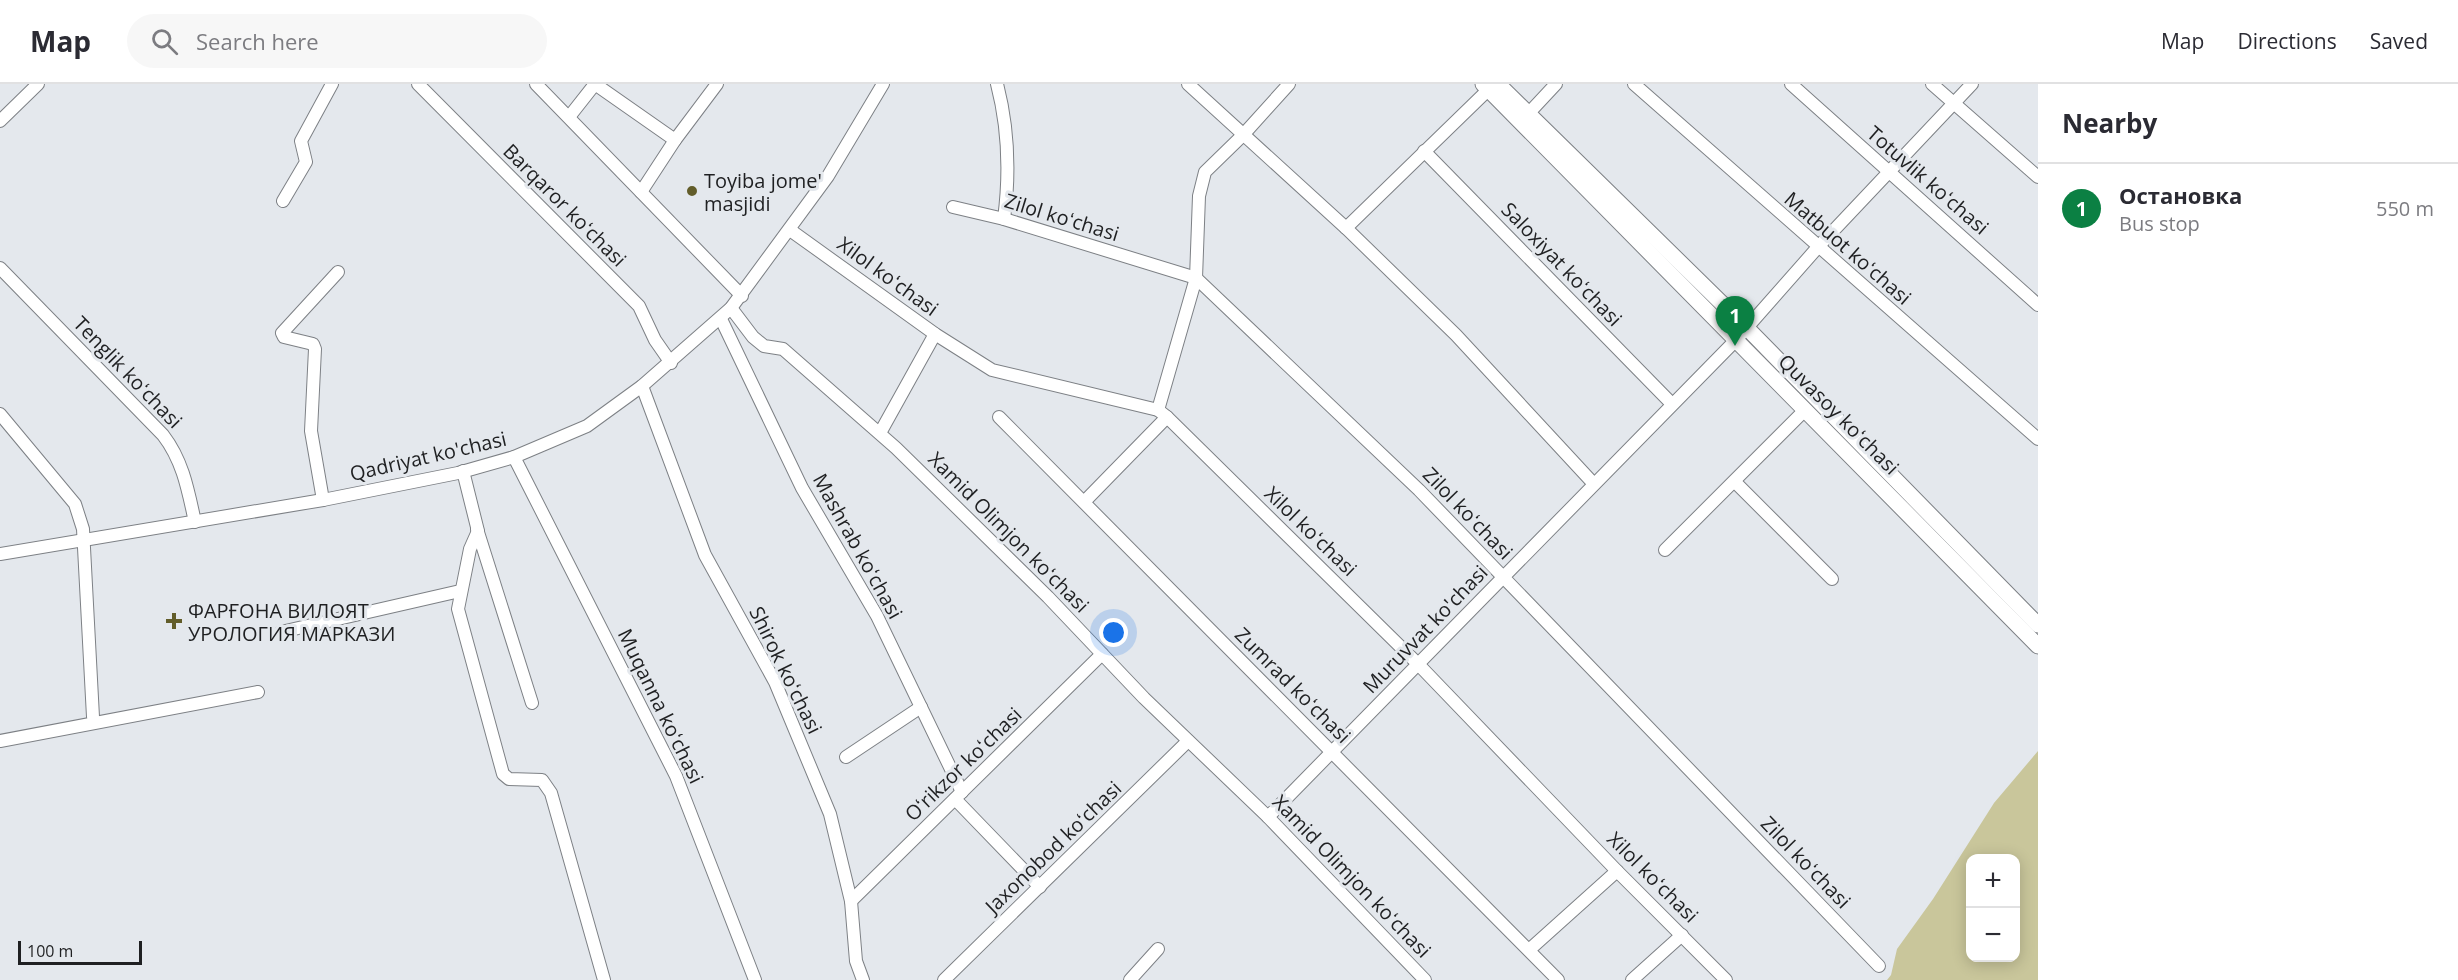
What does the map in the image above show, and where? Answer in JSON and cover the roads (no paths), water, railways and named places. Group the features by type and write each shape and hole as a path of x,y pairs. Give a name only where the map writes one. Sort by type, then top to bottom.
{"main road":[{"name":"Quvasoy koʻchasi","path":"1490,86 1528,114 1746,327 2038,625"},
{"name":"Quvasoy koʻchasi","path":"1490,86 1736,340 2038,646"}],"street":[{"path":"0,121 38,84"},
{"path":"283,201 306,162 301,141 332,84"},
{"name":"Barqaror koʻchasi","path":"418,84 639,306 655,340 671,363"},
{"path":"536,84 742,296"},
{"path":"569,117 595,84 675,140"},
{"path":"641,192 675,140 717,84"},
{"name":"Qadriyat ko'chasi","path":"0,554 84,542 323,500 462,471 514,457 586,426 671,363 731,309 828,176 883,84"},
{"path":"997,84 1003,108 1009,162 1004,219"},
{"path":"1188,84 1346,228 1455,335 1593,483"},
{"path":"1084,502 1163,414 1196,278 1199,196 1205,172 1244,135 1289,84"},
{"path":"1528,114 1556,84"},
{"name":"Matbuot koʻchasi","path":"1634,84 2038,439"},
{"name":"Totuvlik koʻchasi","path":"1791,84 2038,305"},
{"path":"1932,84 2038,177"},
{"path":"1746,327 1972,84"},
{"path":"1346,228 1490,86"},
{"name":"Saloxiyat koʻchasi","path":"1424,151 1672,404"},
{"name":"Zilol koʻchasi","path":"953,207 1004,219 1196,278 1419,490 1879,966"},
{"name":"Xilol koʻchasi","path":"790,230 935,333 992,370 1163,414 1418,664 1617,871 1726,980"},
{"name":"Tenglik koʻchasi","path":"0,268 163,435 175,452 183,471 195,522"},
{"path":"323,500 311,431 315,349 313,344 284,337 282,333 338,272"},
{"name":"Xamid Olimjon koʻchasi","path":"731,309 758,342 768,348 783,349 880,433 1048,597 1188,741 1268,817 1425,980"},
{"name":"Mashrab koʻchasi","path":"721,319 802,488 877,616 921,707 959,795 1040,887"},
{"name":"Muruvvat ko'chasi","path":"1268,817 1593,483 1736,340 1746,327"},
{"path":"880,433 935,333"},
{"name":"Shirok koʻchasi","path":"642,386 705,555 775,682 830,814 851,901 856,961 863,980"},
{"path":"1665,550 1805,410"},
{"path":"0,414 75,504 83,528 93,717"},
{"name":"Zumrad koʻchasi","path":"999,417 1558,980"},
{"name":"Muqanna koʻchasi","path":"514,457 676,776 755,980"},
{"path":"462,471 532,704"},
{"path":"1735,482 1832,579"},
{"path":"477,527 460,591 458,609 503,774 509,779 537,778 547,785 604,980"},
{"path":"281,632 460,591"},
{"name":"Oʻrikzor koʻchasi","path":"851,901 1102,654"},
{"path":"0,741 258,692"},
{"path":"846,757 921,707"},
{"name":"Jaxonobod koʻchasi","path":"944,980 1188,741"},
{"path":"1529,950 1617,871"},
{"path":"1632,980 1682,934"},
{"path":"1130,980 1158,949"}],"place":[{"name":"Toyiba jome' masjidi","path":"692,191"},
{"name":"Остановка","path":"1735,346"},
{"name":"ФАРҒОНА ВИЛОЯТ УРОЛОГИЯ МАРКАЗИ","path":"174,621"}]}
